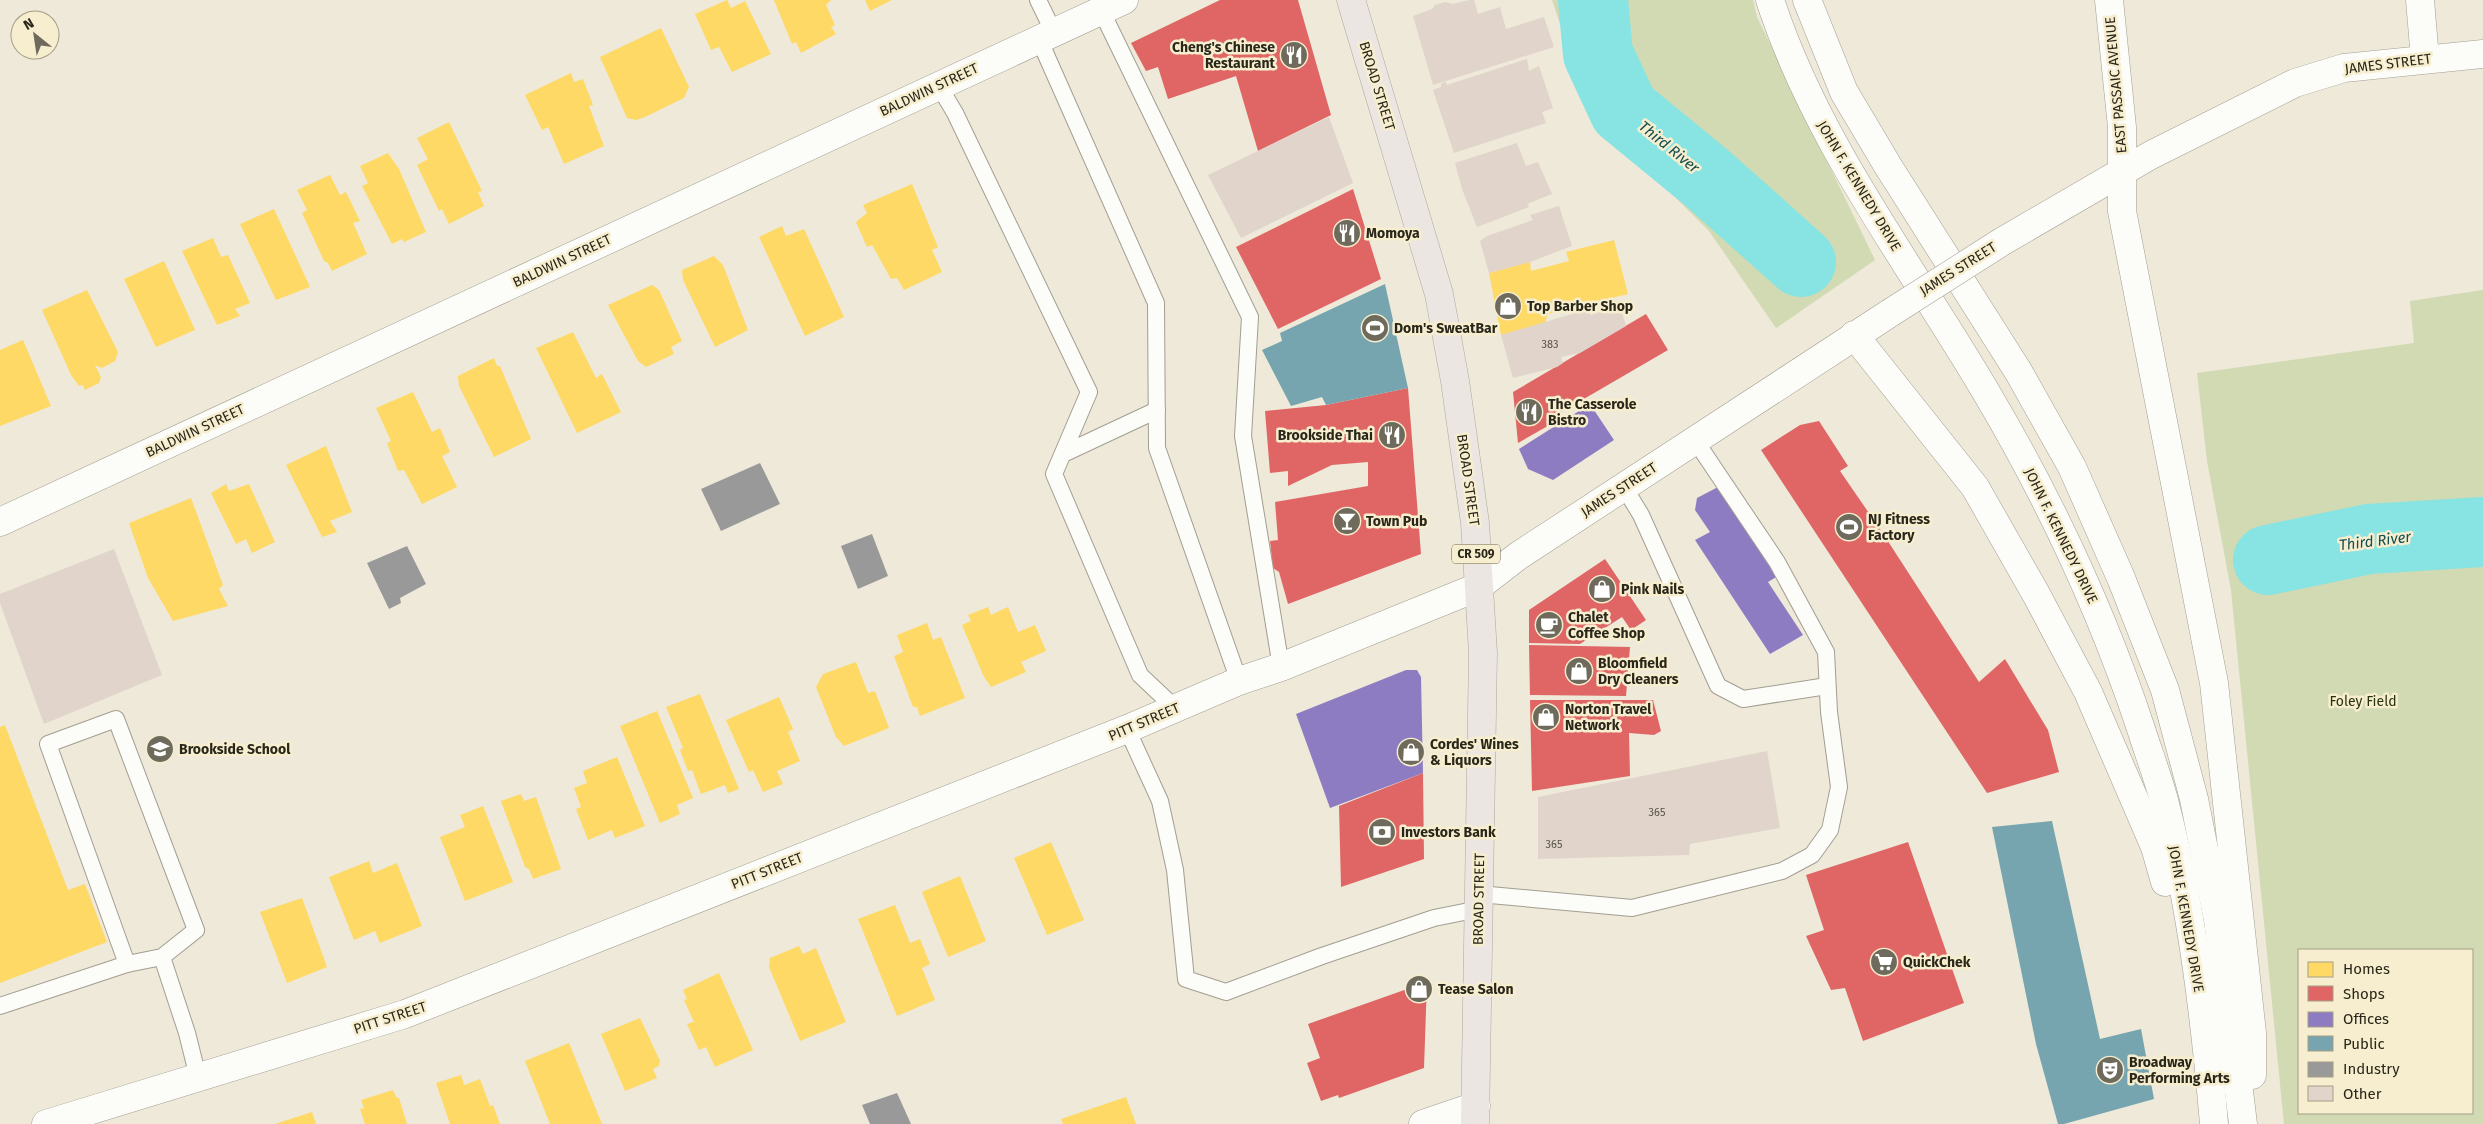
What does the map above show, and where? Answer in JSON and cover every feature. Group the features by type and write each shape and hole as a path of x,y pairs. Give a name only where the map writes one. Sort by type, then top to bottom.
{"main road":[{"name":"BROAD STREET","path":"1351,0 1439,294 1455,381 1475,523 1483,653 1475,1115"}],"street":[{"name":"JOHN F. KENNEDY DRIVE","path":"1770,0 1781,34 1813,108 1855,183 1986,391 2038,485 2090,591 2132,702 2166,806 2190,923 2210,1072 2214,1124"},
{"name":"JOHN F. KENNEDY DRIVE","path":"1807,0 1844,92 1888,166 2018,371 2072,467 2122,578 2165,690 2194,799 2218,920 2243,1124"},
{"name":"EAST PASSAIC AVENUE","path":"2109,0 2122,127 2122,211 2214,683 2252,1033 2253,1124"},
{"path":"2420,0 2425,59"},
{"name":"BALDWIN STREET","path":"0,522 1113,5"},
{"name":"JAMES STREET","path":"1478,587 1518,556 1854,335 2003,241 2122,171 2295,83 2344,68 2483,54"},
{"path":"1854,335 1975,487 2036,594 2088,692 2155,846 2184,950 2210,1072"},
{"name":"PITT STREET","path":"46,1124 405,1014 1127,729 1239,681 1478,587"},
{"path":"1423,1124 1475,1115"}],"lane":[{"path":"1038,0 1046,36 1156,303 1157,448 1239,681"},
{"path":"1113,5 1250,317 1243,436 1281,666"},
{"path":"939,86 955,113 1089,392 1054,474 1140,675 1176,709"},
{"path":"1062,454 1157,410"},
{"path":"1127,729 1160,801 1175,870 1186,979 1226,992 1322,956 1479,902 1632,908 1782,871 1812,855 1830,830 1839,787 1827,686 1826,652 1777,562 1695,440"},
{"path":"1624,487 1641,515 1718,686 1743,699 1827,686"},
{"path":"0,1006 127,964 162,957 196,930 116,719 48,744 127,964"},
{"path":"162,957 187,1033 198,1077"}],"green space":[{"path":"1552,0 1753,0 1757,17 1875,260 1776,328 1709,231 1589,111"},
{"name":"Foley Field","path":"2483,290 2483,1124 2284,1124 2231,590 2207,461 2197,373 2414,343 2410,301"}],"building: Homes":[{"path":"727,0 731,8 745,1 771,54 732,72 719,47 711,50 695,14"},
{"path":"774,0 831,0 826,5 835,25 831,27 836,34 801,53 796,42 792,44"},
{"path":"865,0 892,0 870,11"},
{"path":"661,28 689,87 684,98 645,117 636,120 627,118 600,57"},
{"path":"571,73 574,82 583,79 593,105 589,106 604,146 564,164 548,127 542,130 525,95"},
{"path":"449,122 482,191 478,192 484,206 449,224 442,209 439,211 417,165 428,159 417,138"},
{"path":"388,153 399,169 426,232 404,242 402,239 392,244 362,186 368,183 360,166"},
{"path":"330,175 340,195 346,192 360,221 353,223 367,254 332,271 328,263 324,261 302,213 307,210 297,190"},
{"path":"912,184 938,247 932,250 942,272 904,290 897,278 891,279 872,245 867,247 856,222 867,213 863,205"},
{"path":"274,209 310,287 276,300 240,224"},
{"path":"782,226 786,236 804,229 844,317 805,336 759,237"},
{"path":"213,238 221,257 228,255 250,303 235,309 240,316 217,325 182,251"},
{"path":"1614,240 1628,294 1548,314 1545,323 1501,335 1489,273 1530,262 1531,271 1569,261 1566,252"},
{"path":"714,256 723,265 748,330 715,347 683,280 682,270"},
{"path":"164,261 195,330 156,347 124,279"},
{"path":"652,285 659,290 682,341 671,347 674,354 646,367 638,361 608,305"},
{"path":"87,290 118,352 115,361 102,368 95,365 101,377 99,383 85,390 83,385 79,386 71,375 42,310"},
{"path":"573,332 596,378 602,374 621,412 577,433 536,348"},
{"path":"23,340 51,406 0,426 0,350"},
{"path":"494,358 497,366 500,366 531,439 494,457 459,386 458,376"},
{"path":"413,392 432,432 440,428 450,452 442,456 457,487 422,504 404,470 398,471 387,443 391,441 376,408"},
{"path":"326,446 352,512 330,521 337,532 322,537 286,465"},
{"path":"226,484 229,491 249,484 275,542 252,553 246,539 236,544 211,493"},
{"path":"191,498 223,585 219,589 228,606 173,621 148,578 129,523"},
{"path":"988,607 991,615 1008,607 1018,632 1035,625 1046,651 1021,662 1026,672 991,687 984,677 962,625 971,621 968,615"},
{"path":"927,623 933,640 941,637 965,698 920,716 917,707 913,707 894,656 903,652 897,635"},
{"path":"856,662 868,693 875,691 889,728 844,746 836,737 816,687 823,674"},
{"path":"700,694 739,789 728,793 725,785 701,794 692,770 688,771 680,750 683,748 666,707"},
{"path":"779,697 793,729 788,732 800,761 777,771 783,784 763,792 753,770 749,772 726,720"},
{"path":"657,711 693,798 677,805 680,814 660,823 620,726"},
{"path":"5,725 68,890 85,884 107,942 0,983 0,727"},
{"path":"617,757 645,826 615,838 612,830 588,840 576,809 581,807 574,788 587,783 583,771"},
{"path":"521,794 524,801 536,797 561,869 533,879 529,869 525,867 501,801"},
{"path":"483,806 513,882 465,901 440,837 465,827 460,815"},
{"path":"1051,842 1084,920 1047,935 1014,858"},
{"path":"369,861 373,873 397,863 422,926 380,943 375,931 354,940 329,877"},
{"path":"960,876 986,941 948,957 922,892"},
{"path":"302,898 327,967 287,983 260,912"},
{"path":"895,905 910,943 920,939 930,964 922,968 935,1000 897,1016 858,919"},
{"path":"799,946 803,954 816,948 846,1022 800,1041 769,967 770,958"},
{"path":"719,973 753,1050 715,1067 706,1047 699,1050 687,1024 694,1022 684,1000 687,999 683,990"},
{"path":"640,1018 660,1061 659,1066 653,1069 657,1078 625,1091 601,1034"},
{"path":"569,1043 602,1124 550,1124 525,1061"},
{"path":"461,1075 464,1085 480,1079 490,1106 493,1105 500,1124 450,1124 436,1083"},
{"path":"393,1090 396,1097 399,1098 407,1124 365,1124 360,1109 364,1108 361,1100"},
{"path":"1126,1097 1136,1124 1063,1124 1061,1119"},
{"path":"312,1112 316,1124 275,1124"}],"building: Shops":[{"path":"1220,0 1298,0 1331,115 1258,151 1236,76 1168,99 1158,67 1146,71 1131,43"},
{"path":"1353,189 1381,279 1278,329 1236,247"},
{"path":"1646,314 1668,350 1558,414 1560,419 1518,443 1513,392"},
{"path":"1408,388 1421,554 1288,604 1279,572 1273,568 1270,541 1278,540 1275,502 1368,486 1368,462 1332,465 1288,486 1288,471 1270,473 1265,411 1326,405"},
{"path":"1819,421 1848,466 1840,471 1882,532 1979,682 2005,659 2048,730 2059,772 1987,793 1761,450 1800,425"},
{"path":"1605,559 1646,620 1631,630 1622,617 1580,644 1529,643 1529,610"},
{"name":"Bloomfield Dry Cleaners","path":"1529,645 1630,647 1626,696 1530,695"},
{"path":"1530,700 1653,700 1661,731 1654,735 1629,733 1630,776 1532,791"},
{"name":"Investors Bank","path":"1423,773 1424,859 1341,887 1339,806"},
{"name":"QuickChek","path":"1908,842 1964,1003 1863,1041 1845,988 1831,990 1806,936 1824,930 1806,875"},
{"path":"1427,982 1424,1068 1339,1098 1338,1095 1321,1101 1307,1063 1320,1058 1308,1024"}],"building: Offices":[{"path":"1590,404 1614,440 1553,480 1528,469 1519,449"},
{"path":"1718,487 1778,576 1768,582 1803,635 1770,654 1695,540 1710,532 1695,510 1697,498"},
{"path":"1406,670 1417,670 1421,677 1423,773 1330,808 1296,714"}],"building: Public":[{"path":"1385,284 1408,388 1326,405 1322,397 1291,406 1262,350 1282,341 1280,333"},
{"path":"2052,821 2100,1039 2141,1029 2154,1099 2064,1124 2058,1124 2036,1044 1992,827"}],"building: Industry":[{"path":"760,463 780,504 721,531 701,489"},
{"path":"872,534 888,576 858,589 841,546"},
{"path":"407,546 426,584 400,598 401,603 389,609 367,563"},
{"path":"897,1093 911,1124 870,1124 862,1105"}],"building: Other":[{"path":"1474,0 1478,14 1500,7 1506,29 1544,17 1554,47 1433,85 1413,16 1445,2 1453,4"},
{"path":"1527,59 1529,71 1539,66 1553,108 1542,112 1546,123 1454,153 1433,90 1441,87 1441,84 1445,82 1447,85"},
{"path":"1329,117 1353,183 1241,238 1208,175"},
{"path":"1517,143 1526,166 1538,162 1552,194 1527,204 1529,207 1477,227 1462,189 1455,163"},
{"path":"1559,206 1572,246 1530,262 1489,273 1480,241 1487,236 1533,220 1530,215"},
{"path":"1620,306 1626,326 1580,353 1561,357 1563,363 1557,367 1513,378 1501,335 1589,309 1590,315"},
{"path":"114,549 162,675 44,724 0,603 0,594"},
{"path":"1767,751 1780,828 1690,844 1689,855 1538,859 1538,797"}],"waterway":[{"name":"Third River","path":"1593,0 1598,54 1624,110 1708,179 1801,262"},
{"name":"Third River","path":"2268,560 2369,539 2483,532"}],"place":[{"name":"Cheng's Chinese Restaurant","path":"1294,55"},
{"name":"Momoya","path":"1347,233"},
{"name":"Top Barber Shop","path":"1508,306"},
{"name":"Dom's SweatBar","path":"1375,328"},
{"name":"The Casserole Bistro","path":"1529,412"},
{"name":"Brookside Thai","path":"1392,435"},
{"name":"Town Pub","path":"1347,521"},
{"name":"NJ Fitness Factory","path":"1849,527"},
{"name":"Pink Nails","path":"1602,589"},
{"name":"Chalet Coffee Shop","path":"1549,625"},
{"name":"Bloomfield Dry Cleaners","path":"1579,671"},
{"name":"Norton Travel Network","path":"1546,717"},
{"name":"Brookside School","path":"160,749"},
{"name":"Cordes' Wines & Liquors","path":"1411,752"},
{"name":"Investors Bank","path":"1382,832"},
{"name":"QuickChek","path":"1884,962"},
{"name":"Tease Salon","path":"1419,989"},
{"name":"Broadway Performing Arts","path":"2110,1070"}]}
